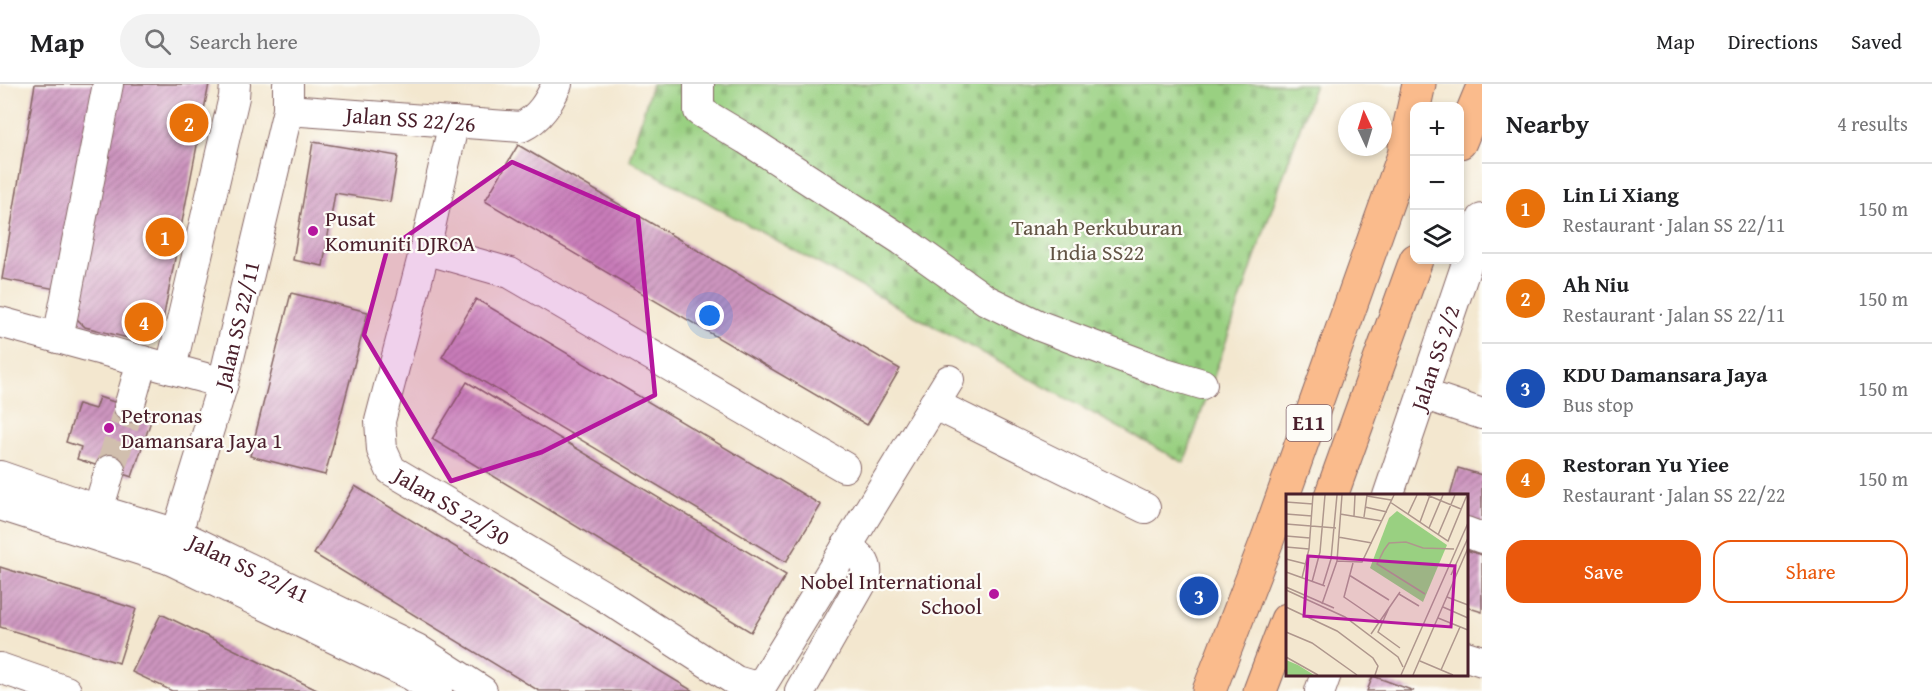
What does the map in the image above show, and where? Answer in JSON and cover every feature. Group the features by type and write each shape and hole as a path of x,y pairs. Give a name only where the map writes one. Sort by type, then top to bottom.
{"highway":[{"path":"1409,141 1419,84"},
{"path":"1424,102 1431,84"},
{"path":"1464,110 1471,84"},
{"path":"1464,132 1482,89"},
{"name":"E11","path":"1209,691 1268,538 1409,141"},
{"name":"E11","path":"1332,494 1415,264"},
{"path":"1260,691 1286,623"}],"street":[{"path":"58,338 108,84"},
{"path":"171,368 234,97 235,84"},
{"name":"Jalan SS 22/26","path":"288,97 454,122 521,127 532,122 544,109 557,84"},
{"path":"699,84 699,111 902,240 986,300 1040,326 1202,384"},
{"name":"Jalan SS 22/11","path":"173,547 223,383 288,97"},
{"name":"Jalan SS 22/30","path":"454,122 425,249 380,421 382,450 391,470 604,596 736,681 759,689"},
{"name":"Jalan SS 2/2","path":"1389,494 1423,394 1471,288 1482,219"},
{"path":"425,249 510,273 844,467"},
{"path":"0,322 223,383"},
{"path":"129,407 142,361"},
{"path":"759,689 941,392 1145,508"},
{"path":"1423,394 1482,414"},
{"path":"98,510 110,470"},
{"name":"Jalan SS 22/41","path":"0,476 98,510 173,547 437,691"},
{"name":"Jalan SS 22/41","path":"0,505 173,547 417,649 482,691"},
{"path":"1467,532 1482,538"},
{"path":"800,691 866,575 867,568 864,561 846,547"},
{"path":"1467,656 1482,662"},
{"path":"0,668 66,691"},
{"path":"1320,691 1326,676"}],"highlighted area":[{"path":"512,162 638,217 655,395 542,452 451,481 364,335 387,250"}],"green space":[{"name":"Tanah Perkuburan India SS22","path":"652,84 1315,84 1184,463 629,160"}],"building":[{"path":"35,84 101,84 61,290 2,279"},
{"path":"116,84 209,84 160,335 143,342 85,327 75,317"},
{"name":"Pusat Komuniti DJROA","path":"313,142 398,156 390,202 335,193 323,266 293,260"},
{"path":"518,145 900,369 867,425 485,201"},
{"path":"291,293 368,312 325,475 250,456"},
{"path":"476,299 821,505 786,562 442,357"},
{"path":"467,382 786,575 751,632 432,439"},
{"name":"Petronas Damansara Jaya 1","path":"99,397 153,415 132,477 77,459 81,447 66,442 78,404 95,409"},
{"path":"1458,468 1482,475 1482,532 1467,527 1467,494 1451,494"},
{"path":"355,486 693,691 539,691 314,554"},
{"path":"1467,550 1482,555 1482,612 1467,607"},
{"path":"0,567 136,609 119,663 0,627"},
{"path":"161,614 319,691 172,691 132,672"},
{"path":"1373,676 1414,691 1367,691"}],"tunnel":[{"path":"110,470 129,407"}],"place":[{"name":"Ah Niu","path":"189,123"},
{"name":"Pusat Komuniti DJROA","path":"313,231"},
{"name":"Lin Li Xiang","path":"165,237"},
{"name":"Restoran Yu Yiee","path":"144,322"},
{"name":"Petronas Damansara Jaya 1","path":"109,428"},
{"name":"Nobel International School","path":"994,594"},
{"name":"KDU Damansara Jaya","path":"1199,596"}]}
